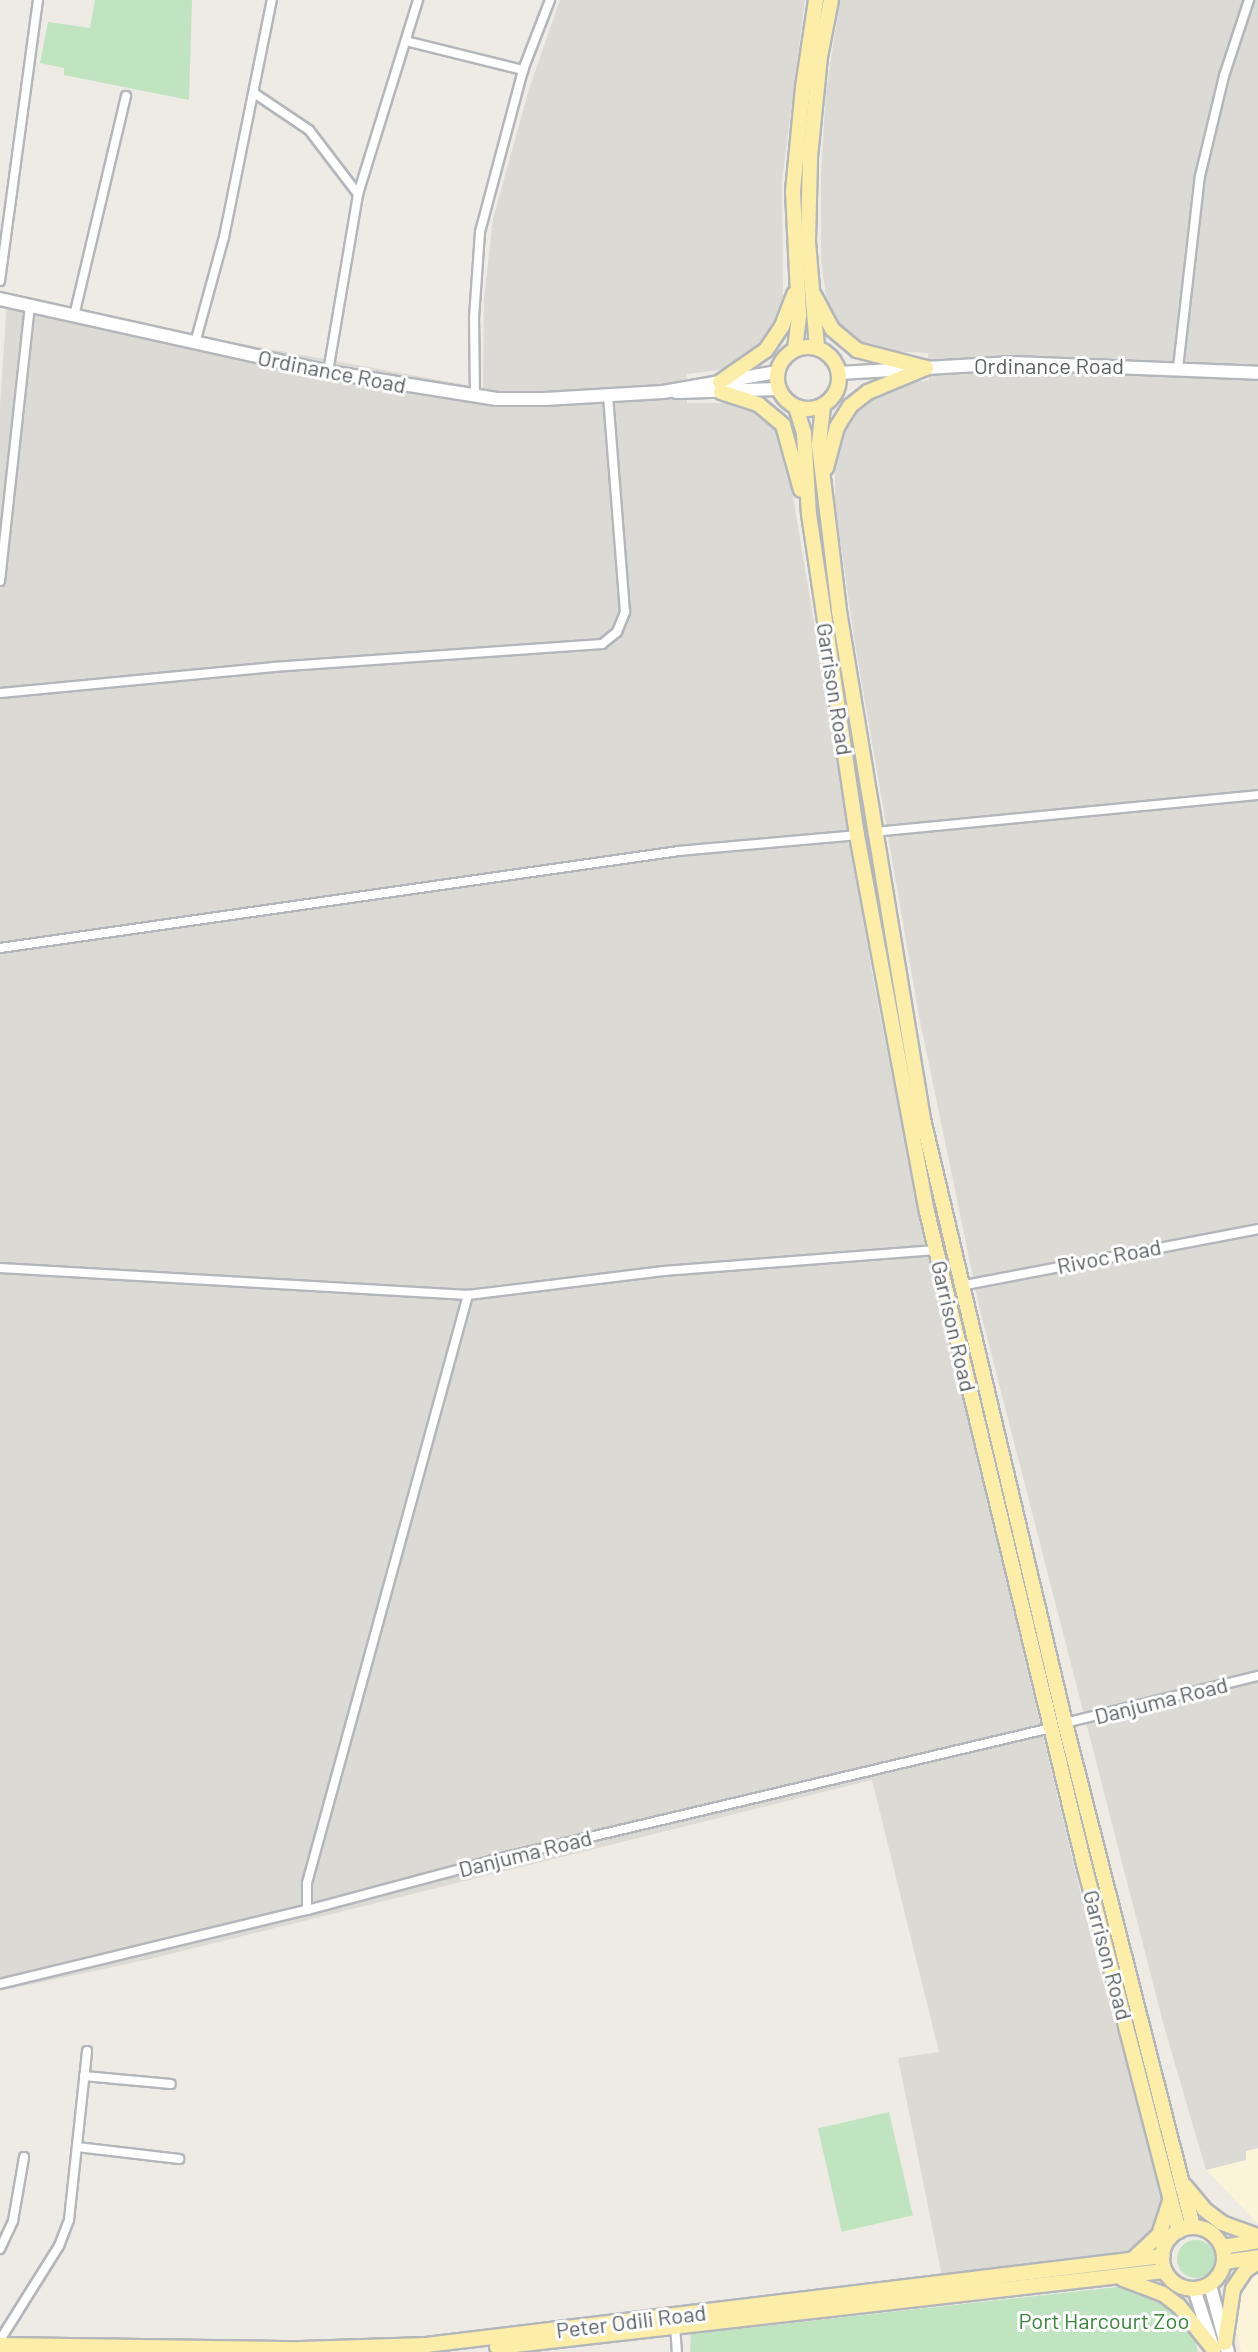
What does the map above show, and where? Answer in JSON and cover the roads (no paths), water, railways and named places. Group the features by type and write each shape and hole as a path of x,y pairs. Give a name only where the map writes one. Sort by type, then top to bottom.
{"main road":[{"path":"816,0 796,137 793,191 803,289 817,347"},
{"path":"795,349 803,289 810,157 820,57 831,0"},
{"path":"803,289 824,319 857,350 926,368"},
{"path":"803,289 766,350 721,387 758,404 783,425 809,514"},
{"path":"817,347 833,358 839,373 834,396 823,406 806,410 796,407 779,389 777,372 781,362 795,349 817,347"},
{"path":"824,493 831,447 850,406 868,392 926,368"},
{"name":"Garrison Road","path":"823,406 819,424 824,493 874,832 923,1119 1058,1726 1172,2193 1186,2229"},
{"name":"Garrison Road","path":"796,407 804,433 809,514 857,835 935,1250 1058,1726 1181,2181 1186,2229"},
{"path":"1181,2181 1205,2210 1222,2223 1258,2238"},
{"path":"1131,2260 1159,2235 1172,2193"},
{"path":"1258,2238 1223,2255 1210,2285 1194,2289 1178,2285 1163,2263 1169,2239 1186,2229 1207,2231 1223,2255 1258,2259"},
{"path":"1220,2349 1233,2289 1258,2259"},
{"name":"Peter Odili Road","path":"453,2352 1131,2260 1163,2263"},
{"name":"Peter Odili Road","path":"0,2342 375,2348 1111,2276 1163,2263"},
{"path":"1111,2276 1139,2283 1179,2306 1220,2349"}],"street":[{"path":"0,281 38,0"},
{"path":"195,343 224,237 272,0"},
{"path":"328,372 358,194 418,0"},
{"path":"475,396 474,318 480,232 523,70 550,0"},
{"path":"1178,368 1200,176 1224,76 1249,0"},
{"path":"406,41 523,70"},
{"path":"254,93 309,130 358,194"},
{"path":"74,316 126,96"},
{"name":"Ordinance Road","path":"0,299 328,372 475,396 522,400 721,387 779,389"},
{"path":"0,581 30,306"},
{"name":"Ordinance Road","path":"839,373 1013,363 1258,373"},
{"name":"Ordinance Road","path":"721,387 777,372"},
{"path":"0,693 273,667 602,644 617,632 625,612 608,396"},
{"path":"874,832 1258,795"},
{"path":"0,948 679,851 857,835"},
{"name":"Rivoc Road","path":"960,1286 1258,1229"},
{"path":"0,1268 468,1295 664,1271 935,1250"},
{"path":"307,1910 307,1883 468,1295"},
{"name":"Danjuma Road","path":"0,1984 307,1910 522,1853 1258,1676"},
{"path":"0,2342 69,2220 87,2051"},
{"path":"84,2076 171,2084"},
{"path":"77,2147 179,2159"},
{"path":"1,2243 13,2221 24,2157"},
{"path":"1210,2285 1220,2349"},
{"path":"1194,2289 1220,2349"},
{"path":"675,2321 677,2352"}],"park label":[{"name":"Port Harcourt Zoo","path":"1104,2321"}]}
